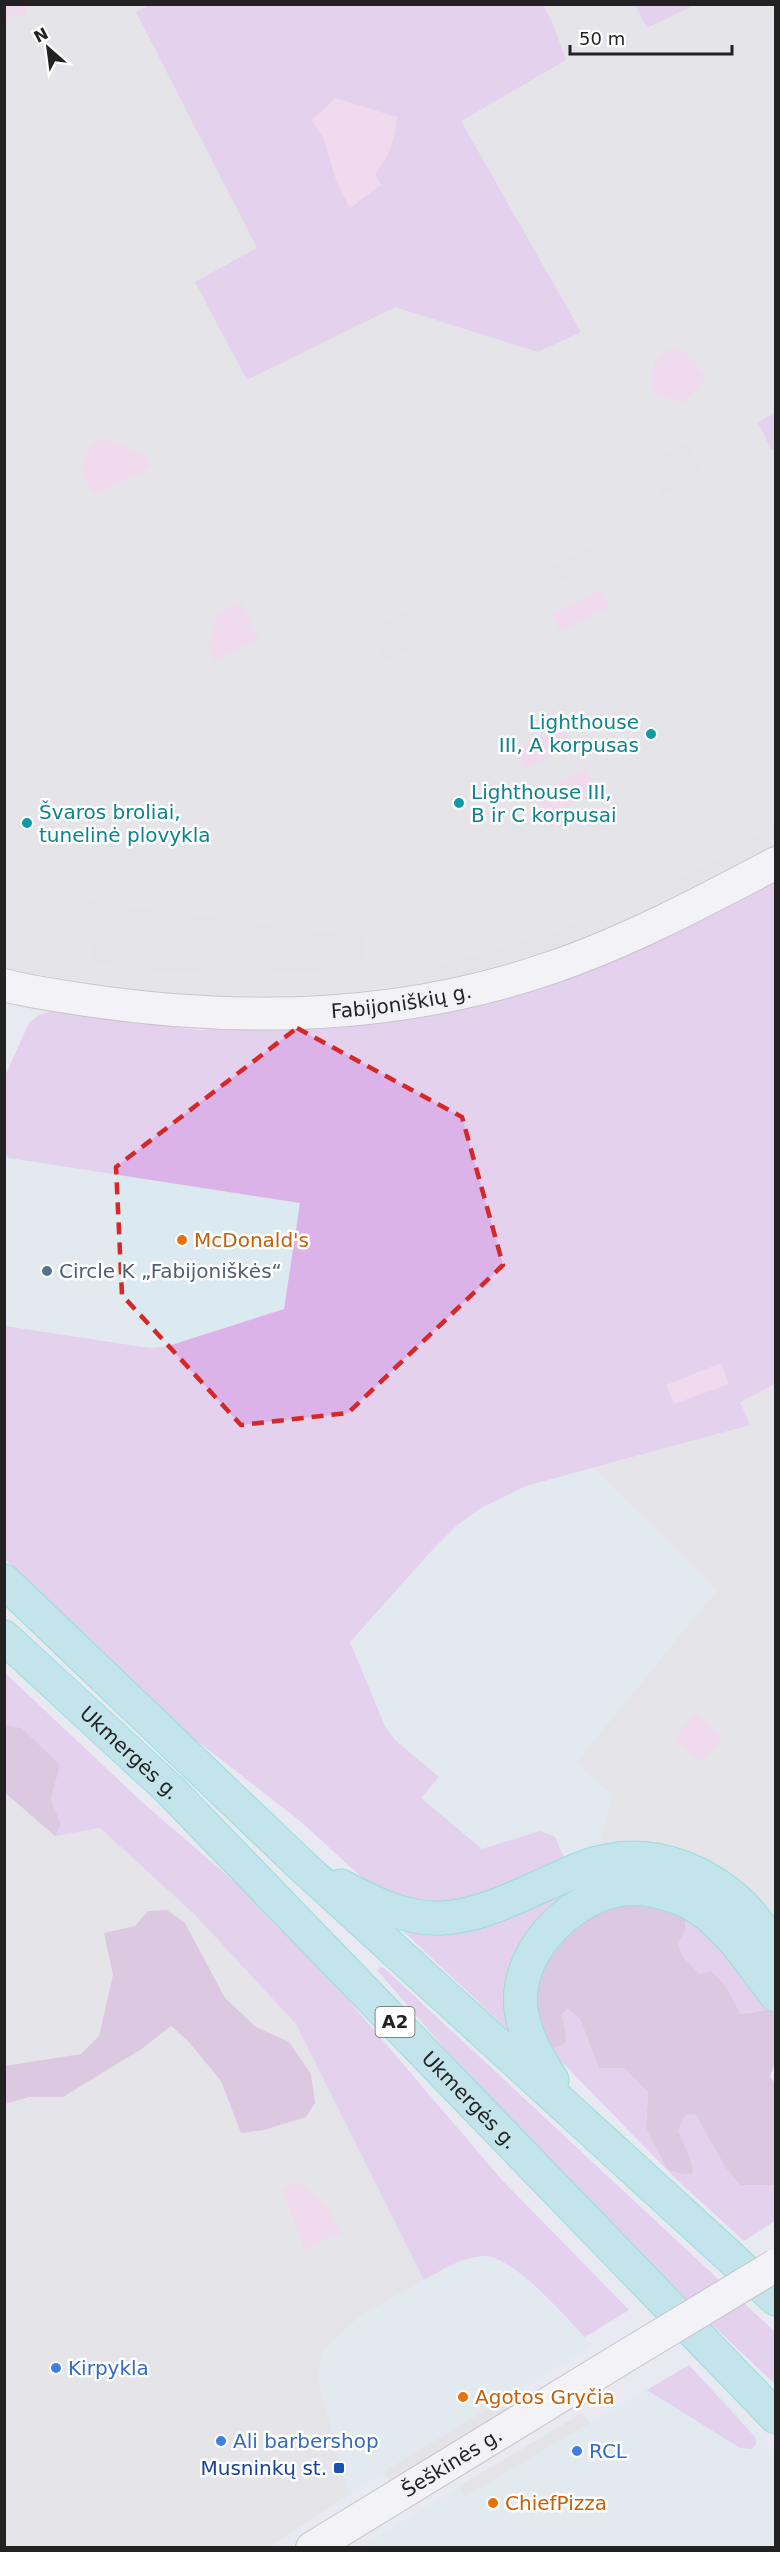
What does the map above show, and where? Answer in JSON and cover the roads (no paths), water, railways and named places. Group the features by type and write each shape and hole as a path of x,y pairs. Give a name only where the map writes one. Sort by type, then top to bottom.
{"highway":[{"name":"Ukmergės g.","path":"4,1581 300,1864 776,2299"},
{"name":"Ukmergės g.","path":"4,1637 169,1789 776,2417"},
{"path":"300,1864 386,1909 412,1916 442,1918 472,1914 589,1865 630,1858 654,1860 686,1868 723,1889 744,1907 776,1949"},
{"path":"572,2111 536,2056 520,2008 522,1985 529,1962 553,1926 572,1910 612,1891 632,1889 655,1891 688,1902 717,1922 776,1995"}],"street":[{"name":"Fabijoniškių g.","path":"4,986 129,1007 245,1014 295,1014 359,1009 424,1000 505,982 598,950 691,908 776,863"},
{"name":"Šeškinės g.","path":"312,2547 776,2265"}],"place":[{"name":"Lighthouse III, A korpusas","path":"651,734"},
{"name":"Lighthouse III, B ir C korpusai","path":"459,803"},
{"name":"Švaros broliai, tunelinė plovykla","path":"27,823"},
{"name":"McDonald's","path":"182,1240"},
{"name":"Circle K „Fabijoniškės“","path":"47,1271"},
{"name":"Kirpykla","path":"56,2368"},
{"name":"Agotos Gryčia","path":"463,2397"},
{"name":"Ali barbershop","path":"221,2441"},
{"name":"RCL","path":"577,2451"},
{"name":"Musninkų st.","path":"339,2468"},
{"name":"ChiefPizza","path":"493,2503"}]}
